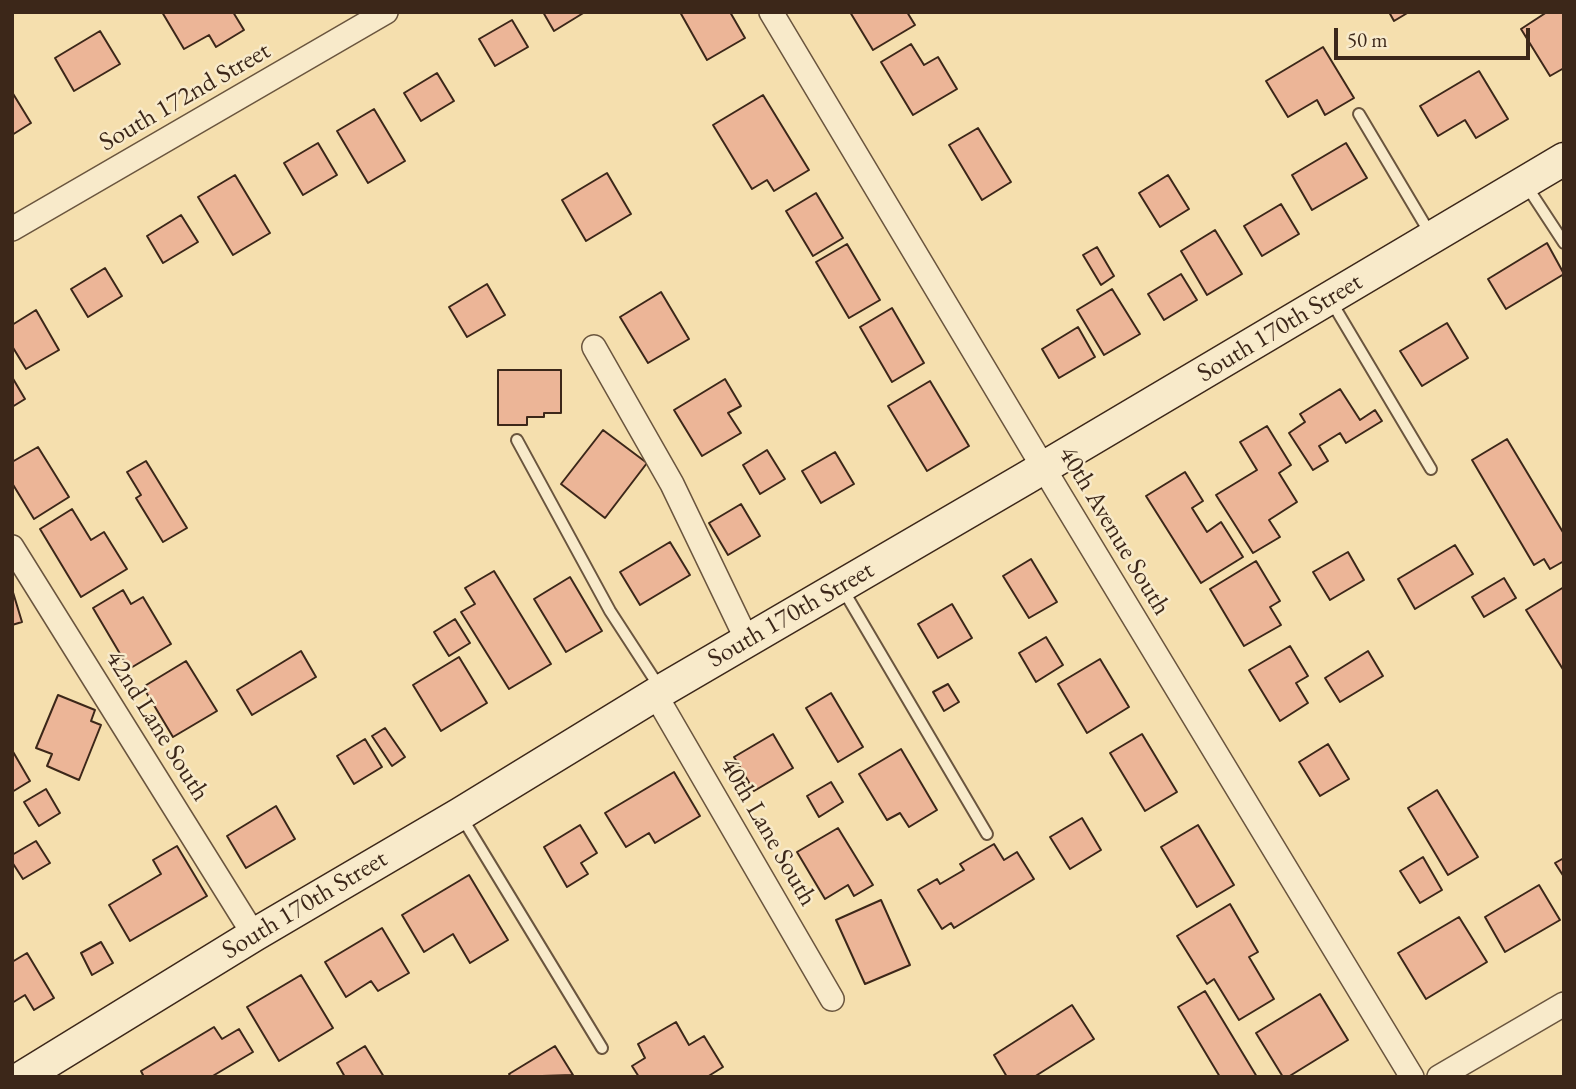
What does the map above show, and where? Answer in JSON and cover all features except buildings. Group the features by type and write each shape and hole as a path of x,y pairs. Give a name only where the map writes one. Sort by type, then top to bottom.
{"street":[{"name":"South 172nd Street","path":"12,229 386,12"},
{"name":"40th Avenue South","path":"771,12 1043,468 1412,1077"},
{"name":"South 170th Street","path":"23,1077 658,692 1043,468 1564,159"},
{"path":"594,347 672,484 747,640"},
{"name":"42nd Lane South","path":"12,547 254,935"},
{"name":"40th Lane South","path":"658,692 832,999"},
{"path":"1439,1077 1564,1004"}],"lane":[{"path":"1359,114 1433,237"},
{"path":"1525,183 1564,243"},
{"path":"1329,298 1431,469"},
{"path":"517,440 610,611 658,692"},
{"path":"840,586 987,834"},
{"path":"460,814 602,1048"}]}
